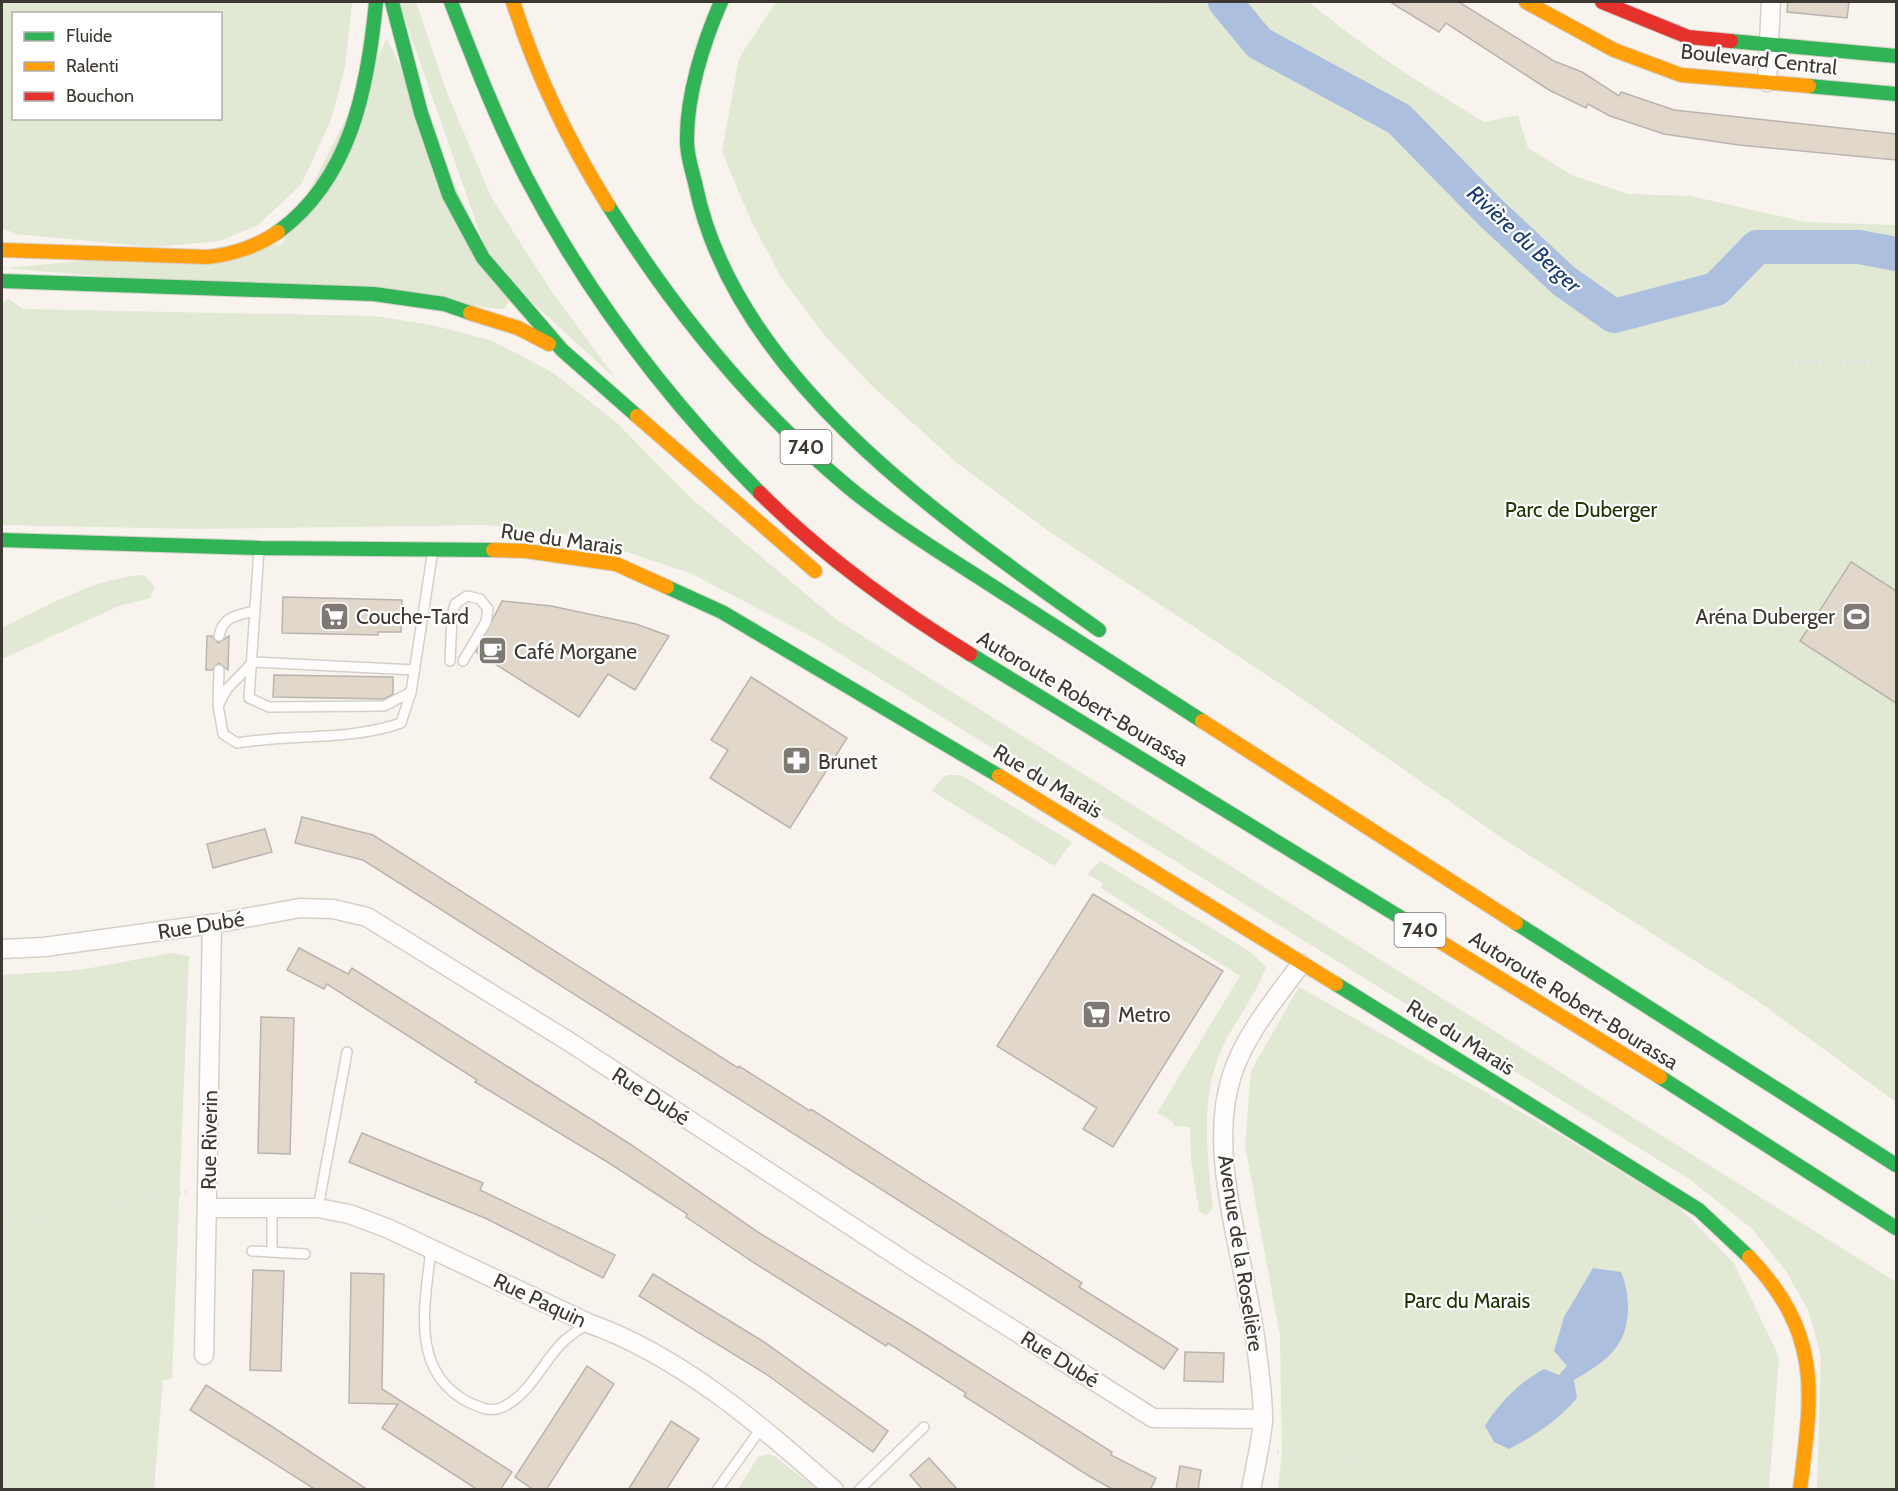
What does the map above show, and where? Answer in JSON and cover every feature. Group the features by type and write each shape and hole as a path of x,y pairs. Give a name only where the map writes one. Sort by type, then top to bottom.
{"main road":[{"path":"2,250 195,258 228,254 258,245 293,222 317,199 340,157 362,105 372,51 376,2"},
{"path":"392,2 421,113 449,195 483,258 562,350 608,387 771,535 826,579"},
{"name":"Autoroute Robert-Bourassa","path":"451,2 488,99 526,178 586,279 634,347 685,412 808,537 923,625 1716,1111 1896,1228"},
{"name":"Autoroute Robert-Bourassa","path":"513,2 535,65 582,160 631,242 673,301 778,420 846,485 915,536 1896,1165"},
{"path":"721,2 707,31 694,80 687,144 693,185 708,239 726,277 784,361 836,421 893,475 945,519 1114,640"},
{"name":"Boulevard Central","path":"1526,2 1566,26 1614,50 1681,75 1896,94"},
{"name":"Boulevard Central","path":"1602,2 1688,37 1896,57"},
{"path":"2,281 374,294 444,304 519,328 562,350"},
{"name":"Rue du Marais","path":"2,540 260,548 526,551 616,564 661,583 779,643 1092,832 1699,1210 1761,1268 1787,1306 1802,1342 1809,1376 1810,1411 1800,1490"},
{"path":"872,606 923,625"},
{"path":"1160,677 1249,752"}],"street":[{"path":"1767,82 1772,2"},
{"name":"Rue Dubé","path":"2,950 44,947 212,924 300,908 333,909 367,917 568,1041 923,1273 1153,1418 1263,1419"},
{"name":"Rue Riverin","path":"204,1355 212,924"},
{"name":"Avenue de la Roselière","path":"1251,1490 1263,1419 1256,1343 1231,1208 1223,1142 1224,1104 1232,1075 1245,1046 1301,964"},
{"name":"Rue Paquin","path":"208,1208 318,1208 349,1214 387,1228 588,1323 630,1340 716,1392 762,1427 834,1490"}],"lane":[{"path":"260,548 249,698 269,707 384,706 411,692"},
{"path":"219,670 218,705 223,734 237,743 274,737 377,732 401,723 411,692 434,549"},
{"path":"450,661 452,616 455,604 467,596 480,599 488,609 486,622 463,661"},
{"path":"219,636 222,625 227,619 254,611"},
{"path":"218,705 227,689 253,662 415,670"},
{"path":"318,1208 347,1052"},
{"path":"272,1208 272,1252"},
{"path":"430,1249 424,1341 431,1364 439,1379 453,1394 482,1409 501,1408 519,1397 564,1341 588,1323"},
{"path":"252,1251 305,1254"},
{"path":"717,1490 762,1427"},
{"path":"859,1490 924,1427"}],"path":[{"path":"1160,2 1179,18 1200,63 1236,91 1259,133 1297,116 1326,138 1354,145 1409,194 1437,233 1465,255 1486,257 1517,273 1539,291 1554,309 1717,402 1744,376 1783,362 1878,362 1896,374"},
{"path":"1346,589 1582,808 1597,813 1636,806"},
{"path":"1604,840 1636,806 1656,792 1756,652"},
{"path":"1538,792 1550,779"},
{"path":"2,1226 208,1187"},
{"path":"1448,1490 1465,1484 1571,1480 1675,1435 1701,1400 1720,1399 1732,1413 1730,1490"},
{"path":"1258,1449 1325,1458 1339,1464 1374,1490"},
{"path":"1400,1477 1418,1457 1428,1462 1438,1490"},
{"path":"1324,1490 1328,1482 1325,1458"},
{"path":"1339,1464 1360,1459 1383,1464 1400,1477 1410,1490"}],"green space":[{"path":"2,2 352,2 345,67 331,120 301,185 258,225 220,241 153,247 16,234 2,228"},
{"path":"399,2 416,2 446,90 491,197 550,289 616,379 491,265"},
{"name":"Parc de Duberger","path":"776,2 1309,2 1394,65 1484,122 1518,115 1528,148 1572,175 1628,194 1691,196 1805,222 1896,225 1896,1102 1755,999 1502,838 1291,691 1047,530 957,463 872,386 826,337 781,277 752,223 722,152 739,58"},
{"path":"387,38 509,302 504,309 2,268 282,244"},
{"path":"9,299 23,309 375,316 432,325 490,340 552,372 616,422 692,499 837,620 1896,1282 1896,1489 1817,1489 1821,1357 1809,1312 1786,1271 1752,1229 1689,1179 816,639 690,573 578,536 486,525 195,529 2,525 2,302"},
{"path":"144,575 155,587 150,598 119,606 2,659 2,625 3,627 89,587 125,577"},
{"path":"948,775 961,775 1072,842 1054,866 932,791 942,778"},
{"path":"1101,861 1249,951 1266,967 1224,1044 1211,1084 1207,1146 1213,1208 1206,1216 1199,1211 1191,1160 1190,1127 1174,1126 1171,1120 1157,1113 1240,976 1101,888 1103,883 1087,874"},
{"path":"171,953 189,956 172,1379 163,1380 154,1489 2,1489 2,975 80,970"},
{"name":"Parc du Marais","path":"1299,987 1549,1128 1679,1207 1734,1263 1779,1357 1769,1489 1278,1489 1282,1452 1280,1336 1245,1145 1251,1071"},
{"path":"769,1454 817,1489 738,1489 758,1457"}],"water":[{"path":"1593,1268 1621,1272 1623,1277 1628,1309 1627,1323 1619,1344 1604,1360 1574,1380 1577,1398 1554,1421 1509,1449 1494,1442 1485,1426 1503,1401 1544,1369 1559,1375 1567,1366 1554,1351 1564,1317"}],"building":[{"path":"1390,2 1459,2 1554,61 1582,72 1619,96 1621,92 1674,110 1896,134 1896,160 1739,145 1664,134 1610,116 1588,104 1586,108 1549,90 1446,23 1439,32"},
{"path":"1788,2 1849,2 1847,18 1787,12"},
{"name":"Aréna Duberger","path":"1851,562 1896,591 1896,703 1800,641"},
{"path":"283,597 402,600 401,632 378,632 378,635 282,633"},
{"path":"502,601 551,606 636,624 669,636 635,690 608,674 579,717 476,652"},
{"path":"207,636 212,636 218,643 229,636 228,670 219,663 212,670 206,670"},
{"path":"274,675 393,677 393,694 384,699 273,697"},
{"path":"751,677 847,738 790,828 710,778 728,750 711,740"},
{"path":"302,817 373,835 738,1068 739,1066 810,1111 811,1109 1082,1283 1079,1287 1178,1349 1164,1369 363,860 295,843"},
{"path":"265,829 272,852 213,868 207,844"},
{"path":"1093,894 1223,971 1113,1147 1083,1129 1097,1108 997,1046"},
{"path":"299,948 348,974 352,968 630,1144 761,1234 911,1325 1112,1452 1111,1455 1156,1478 1150,1490 1114,1490 1089,1476 964,1396 966,1393 888,1343 886,1346 756,1264 686,1217 687,1214 609,1163 475,1082 477,1080 327,984 324,989 287,970"},
{"path":"261,1017 294,1018 290,1154 258,1153"},
{"path":"362,1133 483,1183 480,1190 615,1255 603,1278 485,1218 349,1162"},
{"path":"253,1270 284,1271 281,1371 250,1370"},
{"path":"351,1273 384,1274 382,1389 512,1472 500,1490 478,1490 382,1428 398,1404 349,1403"},
{"path":"653,1274 764,1342 888,1431 873,1452 766,1374 639,1296"},
{"path":"1185,1352 1224,1353 1223,1382 1184,1381"},
{"path":"587,1366 614,1384 546,1490 534,1490 515,1477"},
{"path":"206,1385 368,1490 316,1490 190,1410"},
{"path":"671,1421 699,1439 666,1490 628,1490"},
{"path":"929,1458 958,1490 923,1490 910,1475"},
{"path":"1180,1466 1201,1470 1198,1490 1176,1490"}],"waterway":[{"name":"Rivière du Berger","path":"1225,2 1259,43 1399,119 1490,212 1564,281 1614,316 1716,289 1757,247 1859,247 1896,254"}],"traffic: fast":[{"path":"278,232 303,210 323,186 339,158 361,98 368,66 376,2"},
{"path":"392,2 421,113 449,195 483,258 562,350 637,416"},
{"path":"451,2 486,91 515,156 575,263 602,304 661,383 760,493"},
{"path":"721,2 697,70 689,107 687,148 696,187 719,257 755,323 801,384 856,441 916,494 978,543 1099,630"},
{"path":"1731,41 1896,56"},
{"path":"1809,86 1896,94"},
{"path":"608,205 659,282 716,355 812,456 847,486 920,540 1202,721"},
{"path":"2,281 374,294 444,304 470,313"},
{"path":"2,540 260,548 493,550"},
{"path":"667,587 722,612 999,776"},
{"path":"970,654 1439,941"},
{"path":"1516,923 1896,1165"},
{"path":"1336,984 1699,1210 1749,1257"},
{"path":"1660,1077 1896,1228"}],"traffic: slow":[{"path":"513,2 554,106 608,205"},
{"path":"1526,2 1614,50 1681,75 1809,86"},
{"path":"2,250 207,257 244,249 278,232"},
{"path":"470,313 518,328 549,344"},
{"path":"637,416 815,571"},
{"path":"493,550 526,551 616,564 667,587"},
{"path":"1202,721 1516,923"},
{"path":"999,776 1336,984"},
{"path":"1439,941 1660,1077"},
{"path":"1749,1257 1773,1285 1790,1313 1801,1339 1807,1366 1808,1424 1800,1490"}],"traffic: jam":[{"path":"1602,2 1688,37 1731,41"},
{"path":"760,493 808,538 860,580 970,654"}],"place":[{"name":"Couche-Tard","path":"335,616"},
{"name":"Aréna Duberger","path":"1856,616"},
{"name":"Café Morgane","path":"493,651"},
{"name":"Brunet","path":"797,761"},
{"name":"Metro","path":"1097,1014"}]}
